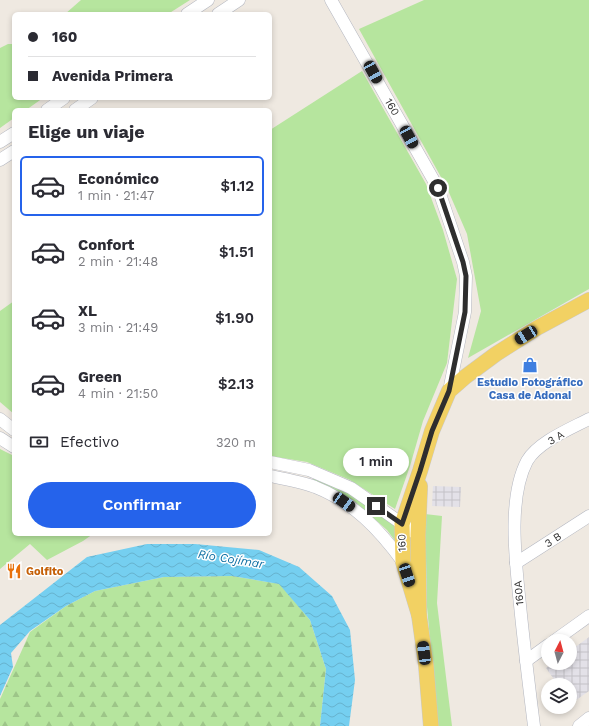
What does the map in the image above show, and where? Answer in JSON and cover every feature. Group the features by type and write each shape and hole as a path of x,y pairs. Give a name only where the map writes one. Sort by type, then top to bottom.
{"main road":[{"path":"449,391 496,354 537,328 589,300"},
{"name":"160","path":"420,615 403,562 402,524 432,431 449,391"},
{"name":"160","path":"420,471 418,535 420,615 431,726"},
{"path":"403,562 410,559 418,551"}],"street":[{"path":"190,12 208,0"},
{"path":"221,12 239,0"},
{"name":"160","path":"331,0 438,188 463,262 466,276 465,312 449,391"},
{"path":"50,108 61,100"},
{"path":"78,108 89,100"},
{"path":"0,142 12,134"},
{"path":"0,160 12,152"},
{"path":"0,419 12,428"},
{"name":"3 A","path":"527,462 534,452 549,441 589,419"},
{"path":"0,438 12,446"},
{"path":"272,462 308,470 351,488 418,535"},
{"name":"160A","path":"527,462 520,481 514,519 516,563 534,726"},
{"path":"272,476 314,487 344,502 366,518 403,562"},
{"name":"3 B","path":"516,563 589,516"},
{"path":"564,634 589,616"},
{"path":"526,661 541,650"},
{"path":"579,726 589,718"}],"shaded area":[{"path":"433,486 461,487 460,507 432,506"},
{"path":"589,637 589,691 577,699 577,678 553,678 547,670 577,670 577,646"}],"green space":[{"path":"81,0 190,0 171,12 67,12"},
{"path":"424,0 589,0 589,289 468,358 481,311 467,234 447,188 359,29"},
{"path":"8,44 12,44 12,100 40,100 29,108 12,108 12,119 0,128 0,48"},
{"path":"362,71 426,184 443,230 457,279 447,363 423,421 410,466 395,509 350,480 307,462 272,456 272,129"},
{"path":"12,302 12,412 0,402 0,311"},
{"path":"0,449 12,455 12,536 90,536 47,560 30,544 0,569"},
{"path":"314,476 357,497 397,526 399,546 387,530 353,500 313,481"},
{"path":"425,514 442,516 437,603 452,726 438,726 427,607"},
{"path":"232,576 280,584 310,620 326,669 320,726 0,726 0,699 30,632 66,606 95,591 164,577"}],"water":[{"name":"Río Cojímar","path":"147,544 195,544 259,550 299,567 332,596 350,630 355,680 349,726 320,726 326,669 310,620 279,584 232,576 164,577 95,591 66,606 30,631 11,653 13,667 0,696 0,625 87,557"}],"place":[{"name":"Estudio Fotográfico Casa de Adonai","path":"530,365"},
{"name":"Golfito","path":"14,571"}],"route":[{"path":"376,506 402,524 432,431 449,391 465,312 466,276 463,262 438,188"}]}
